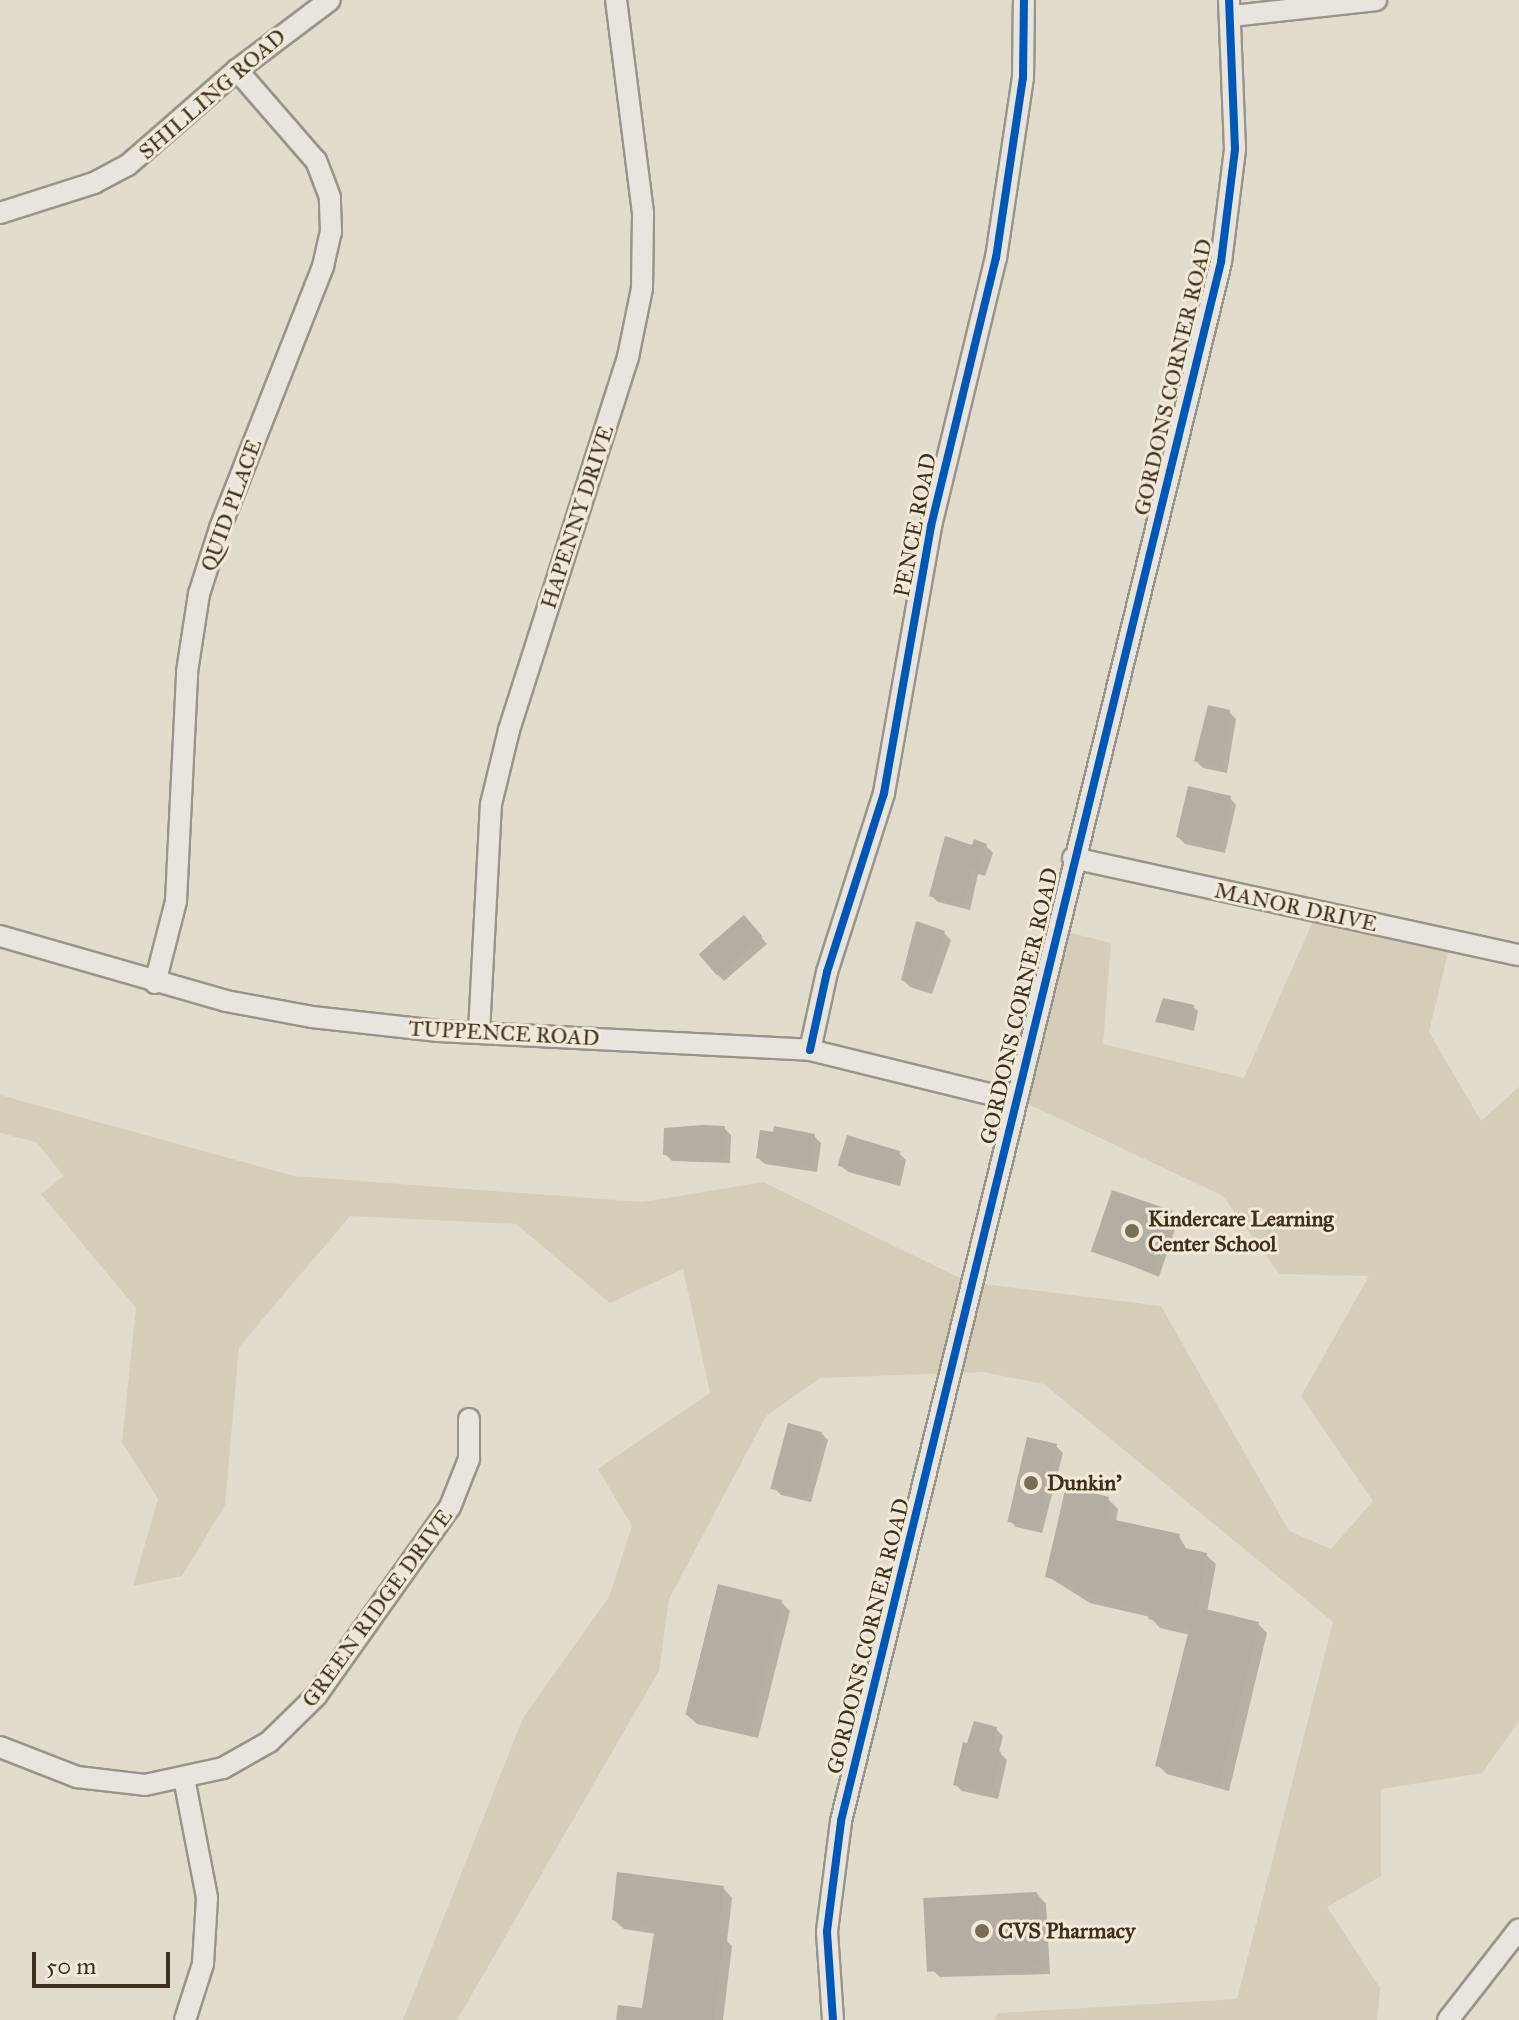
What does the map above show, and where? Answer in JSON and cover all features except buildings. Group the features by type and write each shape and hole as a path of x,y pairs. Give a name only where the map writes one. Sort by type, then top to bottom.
{"street":[{"name":"SHILLING ROAD","path":"0,213 94,183 128,165 237,70 330,0"},
{"name":"HAPENNY DRIVE","path":"479,1032 491,804 509,730 628,357 642,288 643,213 616,0"},
{"name":"PENCE ROAD","path":"810,1050 827,972 884,793 931,526 996,258 1023,78 1024,0"},
{"path":"1230,8 1376,0"},
{"name":"GORDONS CORNER ROAD","path":"833,2020 827,1931 841,1821 1013,1100 1221,262 1235,149 1230,8"},
{"name":"QUID PLACE","path":"155,983 176,901 187,672 199,594 220,528 323,266 331,232 330,197 316,161 237,70"},
{"name":"MANOR DRIVE","path":"1073,858 1519,955"},
{"name":"TUPPENCE ROAD","path":"0,936 155,983 312,1017 479,1032 810,1050 1013,1100"},
{"name":"GREEN RIDGE DRIVE","path":"0,1747 102,1783 145,1785 184,1778 240,1761 293,1722 316,1696 450,1507 469,1459 469,1419"},
{"path":"184,1778 207,1898 203,1964 185,2020"},
{"path":"1448,2020 1519,1929"}],"shaded area":[{"path":"1321,903 1453,932 1429,1032 1481,1121 1519,1087 1519,1721 1482,1773 1381,1789 1381,1876 1327,1907 1380,1988 1377,2020 994,2020 998,2013 1237,1999 1333,1622 1044,1384 983,1372 820,1378 766,1416 669,1599 659,1671 457,2020 403,2020 523,1718 609,1597 632,1526 598,1469 710,1393 683,1269 610,1303 516,1224 350,1216 239,1347 225,1505 182,1576 133,1586 158,1499 122,1442 136,1308 41,1194 64,1176 36,1142 0,1133 0,1095 294,1176 642,1202 763,1182 968,1282 1161,1306 1289,1531 1331,1549 1373,1501 1301,1396 1369,1276 1279,1274 1223,1196 1011,1096 1051,928 1111,943 1103,1044 1244,1078"}],"cycle path":[{"path":"810,1050 827,972 884,793 931,526 996,258 1023,78 1024,0"},
{"path":"833,2020 827,1931 841,1821 1221,262 1235,149 1229,0"}],"place":[{"name":"Kindercare Learning Center School","path":"1132,1231"},
{"name":"Dunkin'","path":"1031,1483"},
{"name":"CVS Pharmacy","path":"982,1931"}]}
